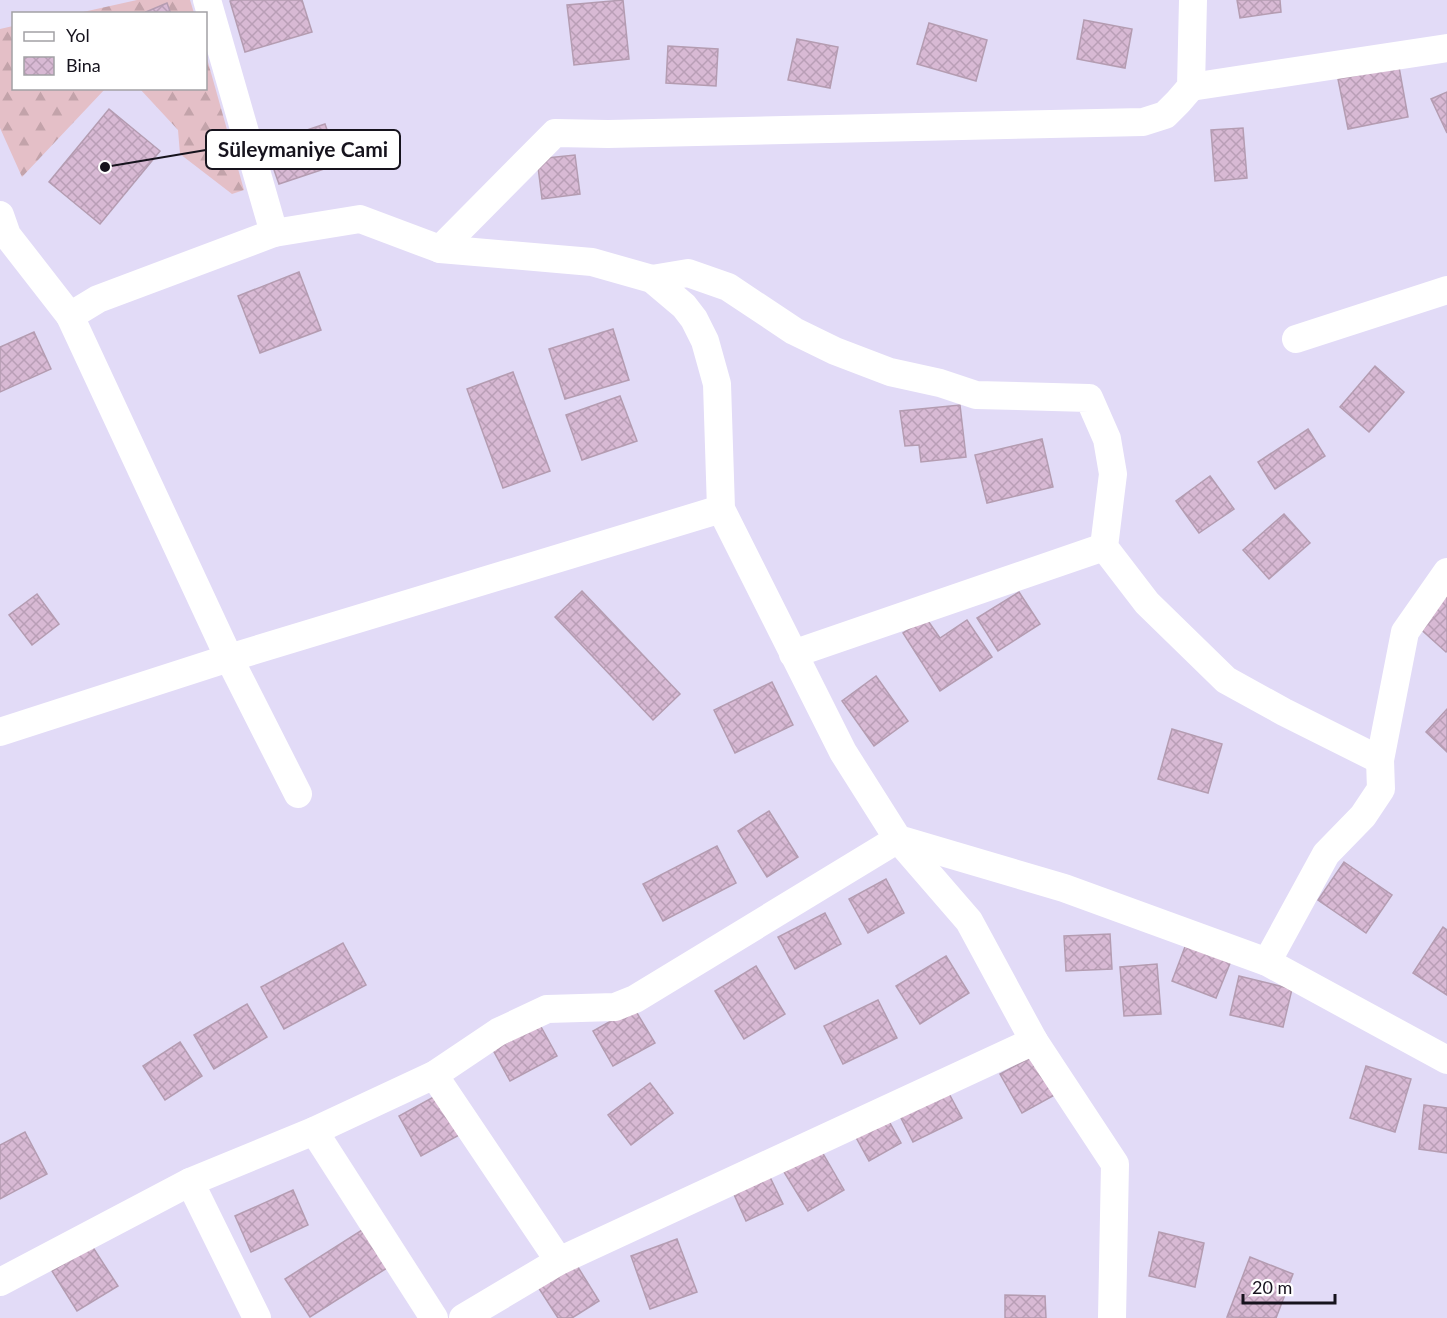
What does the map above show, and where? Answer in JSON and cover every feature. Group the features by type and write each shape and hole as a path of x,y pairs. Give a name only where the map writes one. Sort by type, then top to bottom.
{"street":[{"path":"207,0 274,233"},
{"path":"440,249 555,133 608,134 1143,122 1165,114 1191,87 1193,0"},
{"path":"1191,87 1447,48"},
{"path":"70,316 98,299 274,233 360,219 440,249 592,262 652,279 684,306 705,341 717,384 721,509 793,654 843,752 898,839 969,921 1034,1041 1115,1164 1112,1318"},
{"path":"2,230 70,316 229,658 298,794"},
{"path":"652,279 688,273 728,286 794,331 856,360 890,372 940,383 976,395 1089,398 1107,439 1113,474 1104,547 1147,603 1226,680 1380,760"},
{"path":"1296,339 1447,290"},
{"path":"0,732 229,658 721,509"},
{"path":"793,654 1104,547"},
{"path":"1267,963 1326,854 1363,816 1381,789 1380,760 1405,632 1447,572"},
{"path":"0,1282 190,1182 314,1131 434,1075 498,1032 546,1009 615,1007 635,999 898,839 1064,888 1267,963 1447,1060"},
{"path":"463,1318 559,1261 1034,1041"},
{"path":"434,1075 559,1261"},
{"path":"314,1131 434,1318"},
{"path":"190,1182 257,1318"}],"green space":[{"path":"137,0 190,0 194,12 83,12"},
{"path":"12,26 12,90 104,90 22,177 0,128 0,29"},
{"path":"207,59 244,190 232,194 180,154 178,130 141,90 207,90"}],"building":[{"path":"302,0 312,32 245,52 230,1"},
{"path":"623,0 629,59 574,65 567,5"},
{"path":"1237,0 1280,0 1281,12 1240,18"},
{"path":"167,3 170,12 146,12"},
{"path":"1084,20 1132,29 1125,68 1077,59"},
{"path":"929,23 987,40 976,81 917,64"},
{"path":"797,39 838,47 830,88 788,80"},
{"path":"668,46 718,49 716,86 666,83"},
{"path":"1399,67 1408,117 1348,129 1338,79"},
{"path":"1447,92 1447,133 1431,99"},
{"path":"109,109 160,151 100,224 49,182"},
{"path":"325,124 339,164 279,184 265,144"},
{"path":"1243,128 1247,178 1215,181 1211,130"},
{"path":"575,155 580,194 542,199 537,159"},
{"path":"299,272 321,330 260,353 238,296"},
{"path":"613,329 629,380 565,399 549,349"},
{"path":"34,332 51,369 0,392 0,347"},
{"path":"1375,366 1404,392 1369,432 1340,407"},
{"path":"513,372 550,471 503,488 467,389"},
{"path":"620,396 637,441 582,460 566,415"},
{"path":"960,405 966,457 921,462 919,445 905,446 900,411"},
{"path":"1308,429 1325,456 1275,489 1258,462"},
{"path":"1042,439 1053,487 987,503 975,455"},
{"path":"1210,476 1234,509 1199,533 1176,501"},
{"path":"1284,514 1310,543 1269,579 1243,550"},
{"path":"582,591 680,694 653,720 555,617"},
{"path":"1019,592 1040,624 998,651 977,618"},
{"path":"37,594 59,624 32,645 9,615"},
{"path":"1447,596 1447,651 1446,652 1416,625"},
{"path":"926,618 940,638 967,620 992,657 940,691 903,633"},
{"path":"876,676 908,721 874,746 842,701"},
{"path":"772,682 793,725 735,753 714,710"},
{"path":"1447,709 1447,752 1426,732"},
{"path":"1172,729 1222,744 1208,793 1158,779"},
{"path":"769,811 798,857 767,877 738,831"},
{"path":"717,846 736,883 663,921 643,884"},
{"path":"1344,862 1392,895 1366,933 1318,900"},
{"path":"886,879 904,913 868,933 849,899"},
{"path":"825,913 841,944 795,969 778,937"},
{"path":"1443,927 1447,930 1447,995 1413,973"},
{"path":"1110,934 1112,969 1066,971 1064,936"},
{"path":"1188,939 1233,956 1216,998 1172,981"},
{"path":"343,943 366,985 284,1029 261,987"},
{"path":"946,956 969,993 920,1024 896,986"},
{"path":"1157,964 1161,1014 1124,1016 1120,967"},
{"path":"756,966 785,1014 744,1039 715,991"},
{"path":"1239,976 1292,989 1283,1027 1230,1015"},
{"path":"878,1000 897,1038 843,1064 824,1026"},
{"path":"247,1004 267,1037 214,1069 194,1035"},
{"path":"634,1008 655,1043 613,1066 593,1031"},
{"path":"540,1025 557,1056 510,1081 493,1050"},
{"path":"180,1042 202,1076 165,1100 143,1066"},
{"path":"1039,1053 1060,1092 1022,1113 1000,1074"},
{"path":"1366,1066 1411,1079 1395,1132 1350,1118"},
{"path":"650,1083 673,1113 631,1145 608,1115"},
{"path":"946,1088 962,1118 913,1142 898,1112"},
{"path":"439,1094 461,1134 421,1156 399,1116"},
{"path":"1424,1105 1447,1108 1447,1153 1419,1149"},
{"path":"885,1114 901,1143 869,1161 853,1132"},
{"path":"25,1132 47,1174 0,1199 0,1145"},
{"path":"821,1150 844,1190 808,1211 784,1172"},
{"path":"768,1173 783,1204 746,1221 732,1190"},
{"path":"293,1190 308,1225 251,1252 235,1216"},
{"path":"362,1230 387,1268 310,1317 285,1279"},
{"path":"1159,1232 1204,1243 1195,1287 1149,1276"},
{"path":"677,1239 697,1292 650,1309 631,1256"},
{"path":"92,1246 118,1286 77,1311 52,1271"},
{"path":"1250,1257 1293,1274 1276,1318 1227,1317"},
{"path":"576,1264 599,1301 572,1318 558,1318 538,1287"},
{"path":"1005,1295 1045,1296 1046,1318 1005,1318"}],"place":[{"name":"Süleymaniye Cami","path":"105,167"}]}
